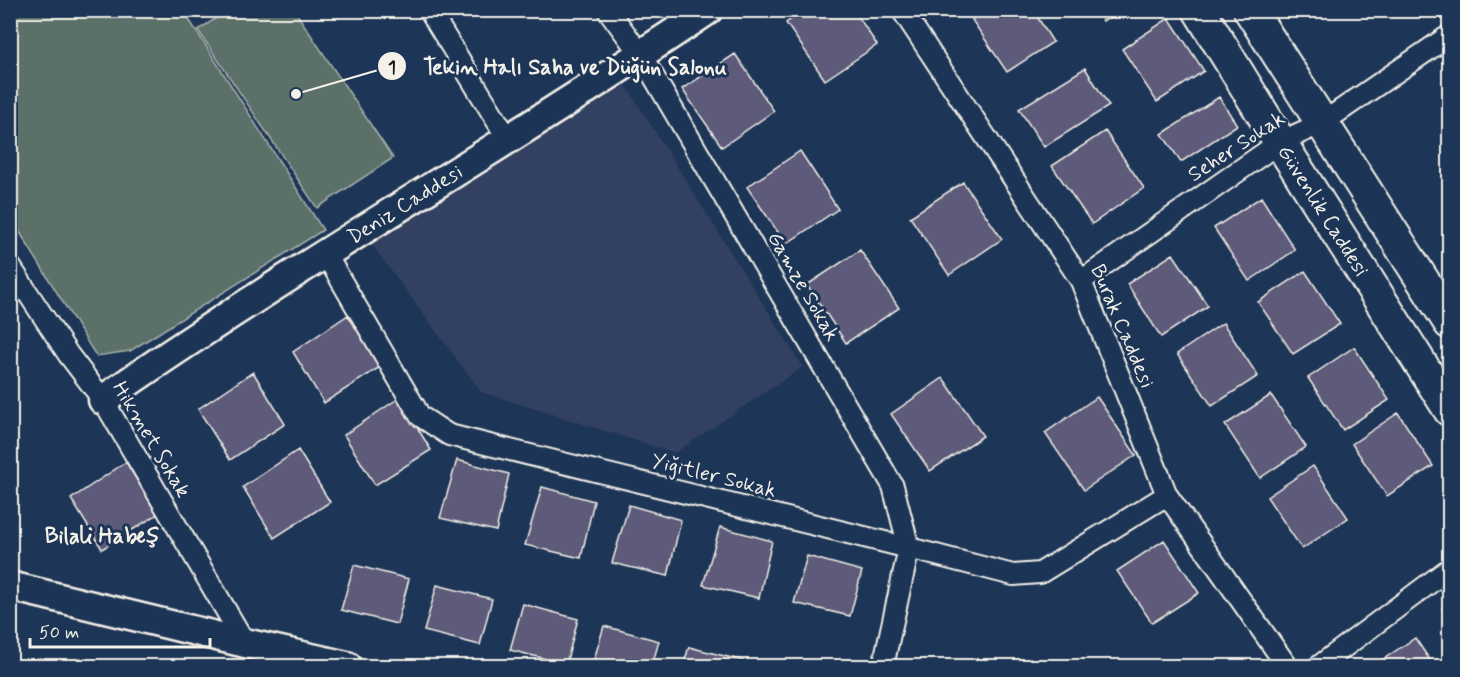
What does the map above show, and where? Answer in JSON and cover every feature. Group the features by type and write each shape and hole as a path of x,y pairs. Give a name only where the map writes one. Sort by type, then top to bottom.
{"main road":[{"name":"Güvenlik Caddesi","path":"1199,10 1449,410"},
{"path":"1250,10 1449,323"}],"street":[{"path":"429,10 508,139"},
{"name":"Gamze Sokak","path":"608,10 641,55 893,486 909,548"},
{"name":"Deniz Caddesi","path":"103,400 159,360 641,55 708,10"},
{"name":"Burak Caddesi","path":"902,10 1081,281 1167,495 1287,666"},
{"name":"Seher Sokak","path":"1081,281 1280,142 1322,123 1449,35"},
{"name":"Yiğitler Sokak","path":"325,253 420,416 448,435 1013,575 1040,573 1167,495"},
{"name":"Hikmet Sokak","path":"10,266 68,354 103,400 245,643"},
{"path":"883,666 909,548"},
{"path":"1319,666 1449,568"},
{"path":"10,586 347,666"}],"shaded area":[{"path":"624,82 803,367 675,453 481,392 369,241"}],"green space":[{"path":"183,10 323,230 130,351 96,356 11,218 11,11"},
{"path":"227,11 295,11 393,158 317,208 198,30"}],"building":[{"path":"804,10 854,10 877,45 825,80 786,23"},
{"path":"986,10 1033,10 1053,42 1007,72 972,20"},
{"path":"1095,10 1119,10 1103,21"},
{"path":"1169,18 1204,71 1157,102 1122,49"},
{"path":"735,54 774,111 722,147 682,89"},
{"path":"1085,68 1109,106 1044,147 1019,109"},
{"path":"1219,97 1237,125 1181,162 1162,134"},
{"path":"1105,131 1144,188 1092,224 1052,166"},
{"path":"800,151 838,209 786,244 747,187"},
{"path":"963,182 1002,239 949,275 910,217"},
{"path":"1261,197 1295,250 1249,281 1214,228"},
{"path":"860,250 899,308 846,343 807,285"},
{"path":"1173,254 1208,306 1161,337 1127,284"},
{"path":"1305,271 1340,324 1293,354 1258,302"},
{"path":"348,315 380,367 324,403 293,352"},
{"path":"1223,323 1258,376 1212,406 1177,354"},
{"path":"1354,347 1389,400 1343,430 1308,378"},
{"path":"253,372 285,424 230,460 198,409"},
{"path":"943,378 983,436 930,471 891,414"},
{"path":"1271,395 1306,447 1260,478 1225,425"},
{"path":"1097,397 1136,455 1084,490 1045,433"},
{"path":"399,398 431,450 375,485 344,435"},
{"path":"1398,413 1433,466 1387,496 1352,444"},
{"path":"298,450 330,502 274,538 243,487"},
{"path":"457,460 509,474 496,531 440,518"},
{"path":"126,462 158,514 102,549 71,499"},
{"path":"1313,466 1348,518 1302,549 1267,497"},
{"path":"542,487 594,501 581,558 525,545"},
{"path":"629,505 681,520 668,576 612,563"},
{"path":"720,527 772,541 759,598 703,585"},
{"path":"1164,540 1199,593 1152,623 1117,571"},
{"path":"807,556 862,571 850,616 794,603"},
{"path":"354,565 409,579 397,624 341,610"},
{"path":"437,585 492,599 480,645 424,631"},
{"path":"523,604 578,619 566,664 510,650"},
{"path":"1450,604 1450,621 1442,609"},
{"path":"604,626 659,641 652,666 592,666"},
{"path":"1415,638 1434,666 1373,666"},
{"path":"689,647 744,661 742,666 683,666"}],"place":[{"name":"Tekin Halı Saha ve Düğün Salonu","path":"296,94"}],"district":[{"name":"Bilali Habeş","path":"102,535"}]}
